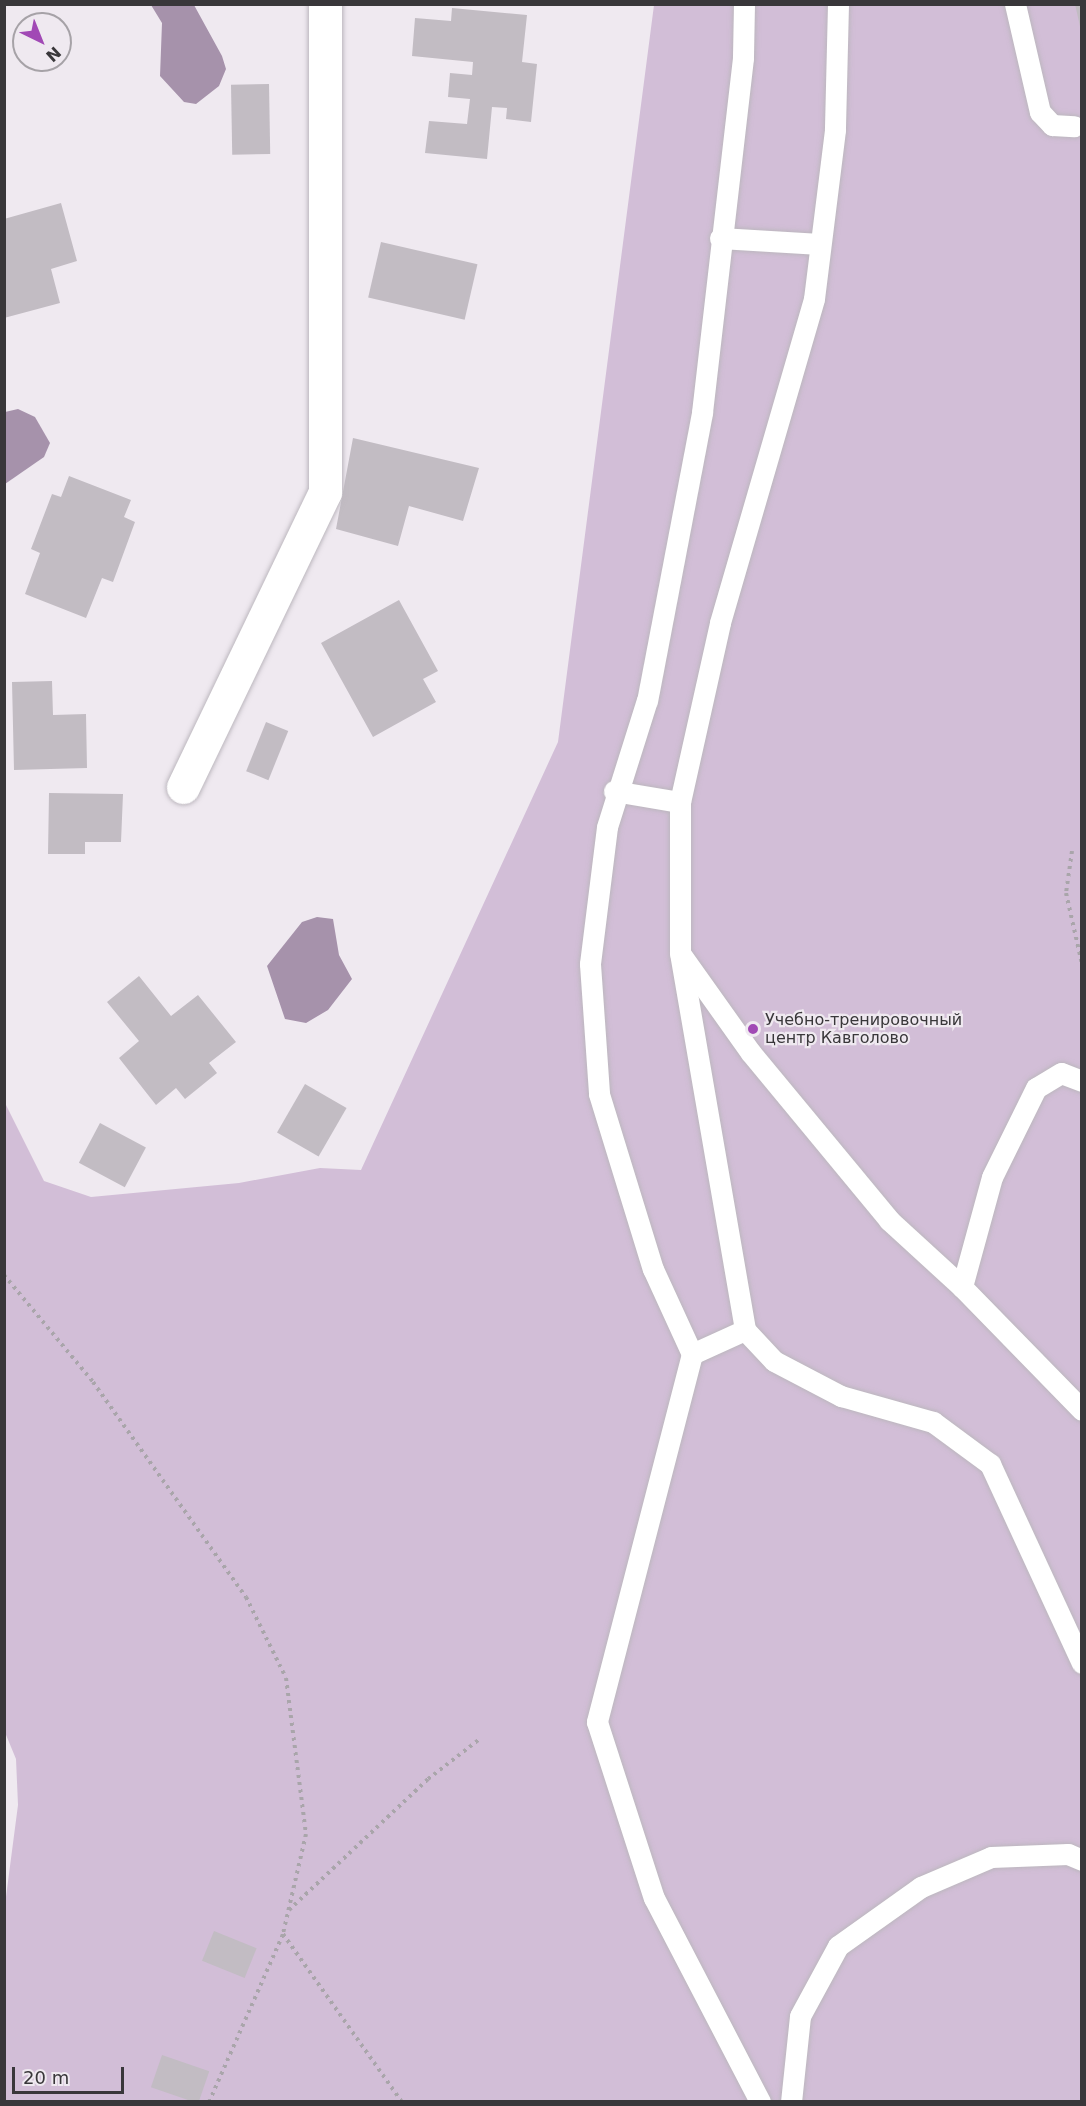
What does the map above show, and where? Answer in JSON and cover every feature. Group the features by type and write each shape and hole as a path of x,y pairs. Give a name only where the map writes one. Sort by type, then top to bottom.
{"street":[{"path":"183,787 325,492 325,4"}],"lane":[{"path":"744,4 743,58 720,237 702,413 652,678 614,791 590,964 599,1094 653,1269 692,1354 597,1722 654,1898 760,2102"},
{"path":"837,4 836,130 814,299 720,623 680,802 680,953 745,1330 774,1361 841,1395 933,1422 990,1464 1082,1663"},
{"path":"1015,4 1040,112 1052,124 1074,126"},
{"path":"720,237 820,244"},
{"path":"614,791 680,802"},
{"path":"680,953 751,1053 889,1220 962,1287 1082,1410"},
{"path":"962,1287 992,1177 1035,1088 1061,1073 1082,1081"},
{"path":"692,1354 745,1330"},
{"path":"791,2102 800,2016 838,1946 921,1887 991,1857 1068,1854 1082,1860"}],"path":[{"path":"1072,851 1066,893 1082,964"},
{"path":"4,1275 93,1382 246,1597 286,1678 306,1834 283,1934 209,2102"},
{"path":"288,1911 428,1779 481,1738"},
{"path":"283,1934 402,2102"}],"shaded area":[{"path":"151,5 194,5 222,56 226,69 219,86 196,104 184,102 160,76 162,23"},
{"name":"Учебно-тренировочный центр Кавголово","path":"654,5 1081,5 1081,2101 5,2101 4,1912 18,1805 16,1759 4,1730 4,1101 44,1181 91,1197 239,1183 320,1168 361,1170 558,742"},
{"path":"18,409 35,417 50,443 44,457 5,484 5,412"},
{"path":"317,917 333,919 339,955 352,979 328,1010 306,1023 285,1019 267,966 302,922"}],"building":[{"path":"1075,4 1082,4 1082,31 1081,31"},
{"path":"452,8 527,15 522,62 537,64 531,122 506,119 507,108 492,107 487,159 425,153 429,121 467,124 470,99 448,97 450,73 472,75 473,62 412,56 415,18 451,21"},
{"path":"269,84 270,154 232,155 231,85"},
{"path":"61,203 77,261 51,269 60,303 4,318 4,219"},
{"path":"381,242 477,264 465,320 368,298"},
{"path":"353,438 479,468 463,521 409,506 398,546 336,529"},
{"path":"69,476 131,500 124,517 135,522 113,582 102,578 86,618 25,594 40,553 31,549 52,494 61,497"},
{"path":"399,600 438,671 423,679 436,702 373,737 321,643"},
{"path":"52,681 53,715 86,714 87,768 14,770 12,682"},
{"path":"266,722 288,731 268,780 246,771"},
{"path":"49,793 123,794 121,842 85,842 85,854 48,854"},
{"path":"139,976 171,1016 198,995 236,1042 209,1063 217,1073 185,1099 176,1088 156,1105 119,1058 139,1041 107,1002"},
{"path":"305,1084 347,1108 319,1156 277,1132"},
{"path":"100,1123 146,1147 125,1187 79,1163"},
{"path":"214,1931 257,1948 245,1978 202,1961"},
{"path":"162,2055 209,2071 199,2102 151,2087"}],"place":[{"name":"Учебно-тренировочный центр Кавголово","path":"753,1029"}]}
